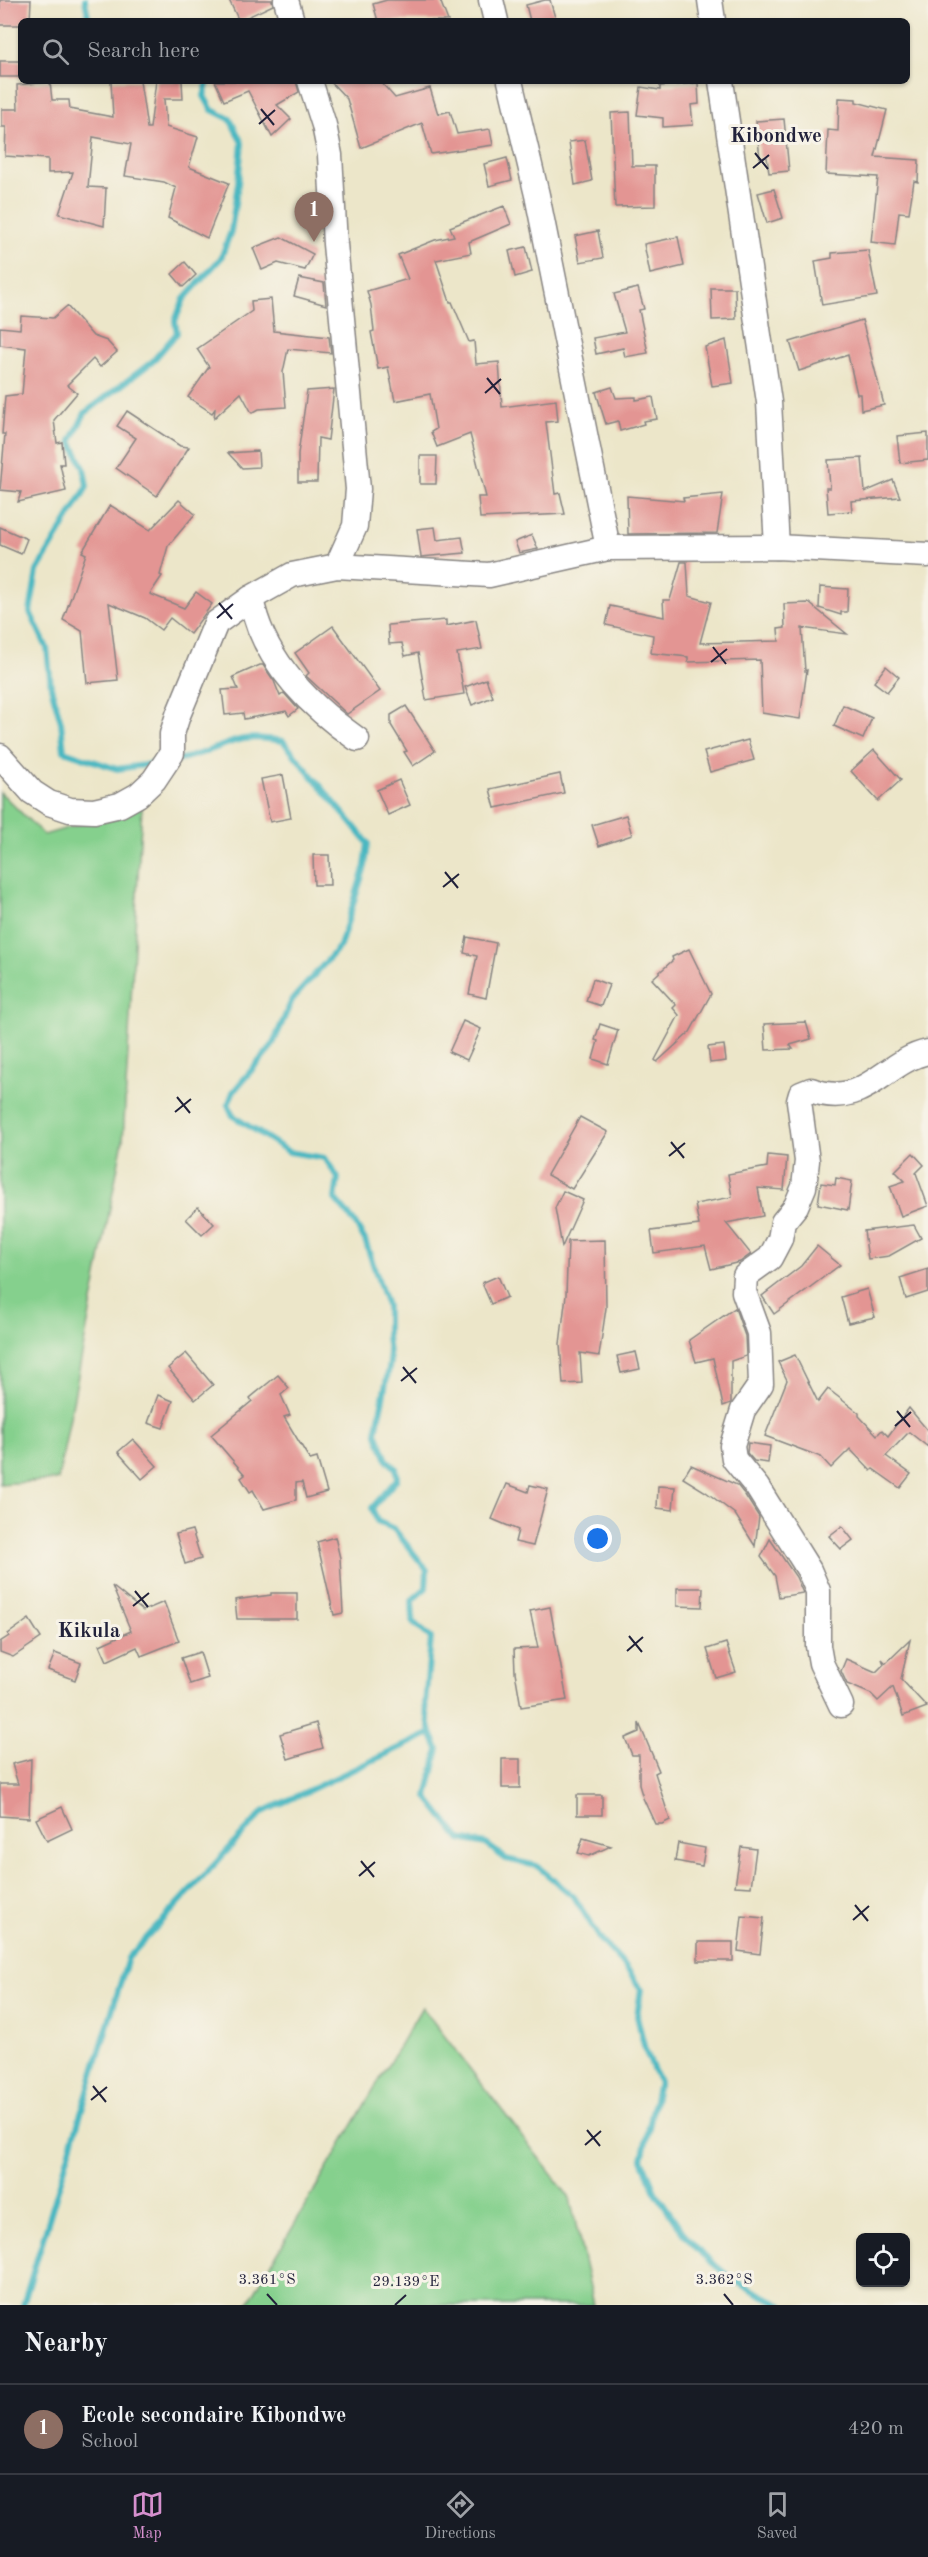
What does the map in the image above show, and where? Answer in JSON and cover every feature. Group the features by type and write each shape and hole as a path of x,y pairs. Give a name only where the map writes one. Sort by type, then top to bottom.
{"street":[{"path":"286,0 291,18"},
{"path":"491,0 495,18"},
{"path":"710,0 712,18"},
{"path":"311,84 324,125 330,155 335,244 358,489 355,526 337,566"},
{"path":"511,84 537,195 608,548"},
{"path":"721,84 769,402 777,547"},
{"path":"0,756 32,792 49,803 70,810 94,811 120,805 138,795 154,780 172,753 172,734 178,715 216,623 251,598 292,575 337,566 489,575 608,548 777,547 928,555"},
{"path":"251,598 260,633 282,671 315,706 357,739"},
{"path":"841,1705 822,1663 818,1646 818,1591 809,1570 757,1486 734,1459 732,1446 743,1410 761,1384 759,1333 744,1292 745,1276 770,1258 780,1239 783,1222 796,1206 804,1188 807,1161 798,1101 801,1094 811,1090 826,1096 843,1095 874,1083 911,1055 928,1052"}],"green space":[{"path":"0,792 44,835 142,806 123,1140 58,1480 0,1484"},
{"path":"422,2007 570,2198 594,2305 247,2305"}],"building":[{"path":"0,0 31,0 30,18 18,18 18,25 0,25"},
{"path":"229,0 272,0 273,5 245,18 238,18"},
{"path":"387,0 440,0 447,18 377,18 373,4"},
{"path":"550,0 555,18 529,18 526,5"},
{"path":"0,61 18,61 18,77 0,77"},
{"path":"50,84 52,100 69,100 70,109 113,117 111,84 140,84 147,128 150,128 156,84 182,84 183,99 164,99 166,127 198,137 189,167 229,183 207,238 168,218 176,188 164,182 125,176 131,144 93,137 88,187 106,188 104,226 59,214 73,172 48,173 48,159 5,156 6,127 2,127 2,109 18,109 17,85"},
{"path":"216,84 297,84 299,92 277,105 291,119 272,137 248,91 224,101"},
{"path":"333,84 383,84 395,98 430,88 438,114 450,111 457,134 490,129 493,145 431,154 422,123 361,148 347,99"},
{"path":"698,84 699,104 691,105 693,125 663,127 663,118 637,115 641,87 660,90 660,86"},
{"path":"839,98 856,99 856,102 887,110 875,157 919,160 918,182 914,181 909,213 899,212 895,245 871,242 878,177 826,174 828,130 838,131"},
{"path":"630,112 632,166 655,166 655,206 615,207 611,113"},
{"path":"784,119 789,171 769,173 767,157 760,158 756,121"},
{"path":"585,140 592,181 575,185 569,142"},
{"path":"507,158 512,180 489,186 484,164"},
{"path":"774,189 783,218 767,223 758,193"},
{"path":"504,206 511,224 469,242 471,253 436,260 450,302 452,302 469,342 474,341 476,364 499,362 502,407 556,400 558,421 546,422 555,494 560,493 565,514 480,518 478,497 486,497 470,434 437,447 431,432 436,429 430,394 395,401 388,367 378,369 371,332 374,331 371,305 367,291 408,279 398,255 435,240 454,236 450,227"},
{"path":"598,231 603,258 580,262 575,236"},
{"path":"281,237 313,254 305,270 278,263 262,270 253,248"},
{"path":"678,237 684,266 650,274 644,244"},
{"path":"526,247 532,272 515,277 509,251"},
{"path":"868,250 877,296 822,305 815,261 832,258 832,253"},
{"path":"185,262 196,275 183,287 172,274"},
{"path":"299,278 324,283 326,305 294,296"},
{"path":"638,288 644,309 639,310 648,353 625,357 623,348 596,354 593,338 625,332 614,294"},
{"path":"711,288 735,288 736,319 712,320"},
{"path":"271,299 274,331 329,337 331,353 288,349 283,372 286,407 259,409 252,413 241,393 214,418 215,409 212,413 188,397 209,367 197,349 252,311 251,301"},
{"path":"67,306 93,336 107,341 117,352 100,367 93,359 67,385 77,393 54,420 57,443 62,442 64,464 60,464 66,491 18,502 21,492 0,490 5,434 2,434 5,396 22,394 26,348 0,345 0,327 20,329 21,316 53,318"},
{"path":"862,320 884,405 861,410 860,394 857,394 848,355 799,371 790,342"},
{"path":"726,340 733,383 712,386 705,347"},
{"path":"612,387 616,398 636,397 636,400 653,397 657,419 643,421 644,424 620,431 618,421 606,424 596,392"},
{"path":"334,389 328,440 318,438 317,482 298,482 298,454 307,391"},
{"path":"127,411 180,446 189,447 157,496 116,468 136,438 117,426"},
{"path":"928,433 928,460 900,463 897,436"},
{"path":"258,451 259,467 242,468 228,453"},
{"path":"420,456 437,456 436,484 420,484"},
{"path":"862,458 865,492 893,480 900,497 851,501 852,511 828,513 826,488 830,488 828,460"},
{"path":"723,494 717,533 628,534 627,496 684,501 683,498"},
{"path":"179,500 195,514 168,546 160,575 162,576 150,594 184,608 196,592 212,604 190,634 170,618 161,630 145,618 109,603 118,680 87,683 82,631 63,620 86,554 82,552 110,505 150,530"},
{"path":"0,527 27,539 21,554 0,545"},
{"path":"435,527 437,540 462,537 465,553 421,557 417,529"},
{"path":"532,535 538,549 519,553 515,542"},
{"path":"681,562 687,562 689,596 711,602 700,643 779,641 778,629 785,628 784,604 809,603 847,634 802,628 805,671 807,670 800,719 762,713 760,660 688,662 688,657 651,653 653,635 606,625 610,606 664,617 663,600 670,600"},
{"path":"820,587 848,589 847,612 841,612 841,615 819,608"},
{"path":"446,620 446,626 476,620 482,649 457,653 464,694 426,700 418,653 405,656 402,643 389,644 388,625"},
{"path":"333,626 380,691 347,714 306,676 309,673 295,653"},
{"path":"263,665 274,681 280,696 284,693 298,709 289,716 286,711 244,719 243,713 225,715 222,690 238,689 233,677"},
{"path":"886,666 899,677 887,692 874,682"},
{"path":"486,679 493,697 472,705 465,687"},
{"path":"843,705 872,718 863,739 834,726"},
{"path":"406,706 435,751 413,766 404,752 407,751 391,725 391,715"},
{"path":"748,740 754,760 710,772 704,752"},
{"path":"874,750 901,780 878,801 851,771"},
{"path":"560,774 564,793 495,808 490,789"},
{"path":"283,775 291,818 270,822 261,779"},
{"path":"399,780 410,805 388,815 377,790"},
{"path":"626,815 632,835 599,846 592,825"},
{"path":"313,855 329,855 330,885 314,885"},
{"path":"467,937 496,943 486,998 469,994 477,956 464,953"},
{"path":"689,949 711,994 690,1032 657,1062 655,1060 679,1015 673,1008 676,1005 652,979 673,960 672,957"},
{"path":"593,979 609,985 601,1006 586,1001"},
{"path":"463,1021 481,1029 467,1060 449,1052"},
{"path":"806,1022 811,1039 790,1045 793,1049 766,1050 764,1024"},
{"path":"600,1024 618,1030 608,1064 593,1059"},
{"path":"724,1045 726,1061 710,1063 708,1047"},
{"path":"580,1117 608,1132 572,1189 547,1175"},
{"path":"913,1153 924,1165 916,1173 928,1206 901,1216 890,1186 905,1181 895,1171"},
{"path":"768,1155 787,1157 784,1190 758,1188 763,1216 726,1223 751,1254 740,1262 711,1269 705,1246 654,1253 651,1231 699,1225 695,1204 732,1197 728,1174 767,1167"},
{"path":"836,1178 852,1181 848,1210 818,1204 821,1183 835,1185"},
{"path":"563,1191 583,1200 562,1247 555,1208"},
{"path":"198,1207 214,1224 202,1235 186,1219"},
{"path":"914,1225 921,1238 889,1256 868,1259 864,1231"},
{"path":"605,1240 606,1308 599,1356 580,1353 582,1383 563,1384 560,1344 566,1295 568,1241"},
{"path":"817,1246 840,1265 774,1314 762,1296 801,1266"},
{"path":"928,1269 928,1292 906,1299 900,1278"},
{"path":"498,1276 507,1297 491,1304 482,1283"},
{"path":"867,1289 875,1317 848,1323 841,1297"},
{"path":"735,1308 745,1336 746,1356 731,1361 731,1403 723,1406 713,1358 696,1362 689,1340"},
{"path":"636,1352 640,1369 621,1373 617,1356"},
{"path":"186,1353 213,1385 195,1400 168,1368"},
{"path":"795,1355 818,1402 828,1389 859,1413 859,1416 877,1435 882,1430 888,1436 909,1408 928,1431 928,1447 909,1432 886,1456 911,1474 900,1488 873,1469 871,1471 850,1449 831,1468 821,1457 765,1436 787,1380 778,1362"},
{"path":"278,1375 289,1388 281,1395 290,1415 284,1417 310,1460 317,1458 327,1492 306,1498 302,1482 296,1483 296,1500 264,1509 253,1490 250,1492 241,1478 245,1475 211,1435 252,1401 250,1398"},
{"path":"158,1395 173,1401 163,1428 148,1423"},
{"path":"133,1439 157,1466 142,1479 118,1452"},
{"path":"748,1443 770,1446 768,1463 754,1461 747,1453"},
{"path":"691,1465 737,1485 745,1495 759,1517 755,1546 735,1514 683,1478"},
{"path":"507,1484 528,1492 530,1485 548,1489 533,1546 515,1542 518,1530 492,1519"},
{"path":"658,1486 675,1487 673,1510 657,1508"},
{"path":"842,1526 853,1540 841,1549 829,1536"},
{"path":"192,1530 201,1559 185,1564 176,1534"},
{"path":"335,1537 340,1558 343,1613 334,1615 317,1542"},
{"path":"770,1539 796,1577 803,1593 779,1597 775,1576 761,1557"},
{"path":"112,1586 143,1611 164,1602 179,1641 141,1656 137,1647 107,1661 100,1645 131,1631"},
{"path":"677,1588 703,1588 702,1607 677,1606"},
{"path":"271,1593 297,1593 297,1619 237,1619 235,1600 271,1595"},
{"path":"550,1607 567,1700 521,1707 514,1649 538,1648 530,1611"},
{"path":"29,1619 41,1638 13,1657 0,1652 0,1642"},
{"path":"910,1640 901,1679 927,1707 903,1716 893,1687 878,1701 871,1694 847,1684 841,1671 846,1659 876,1672 884,1664 882,1659 886,1663"},
{"path":"726,1643 736,1672 716,1678 707,1649"},
{"path":"200,1652 208,1678 190,1684 181,1658"},
{"path":"55,1653 81,1663 75,1680 48,1670"},
{"path":"316,1723 323,1748 288,1759 280,1734"},
{"path":"639,1723 659,1771 655,1773 670,1820 662,1824 655,1824 643,1798 639,1785 639,1755 632,1755 625,1738 639,1732"},
{"path":"31,1759 29,1818 0,1816 0,1784 18,1784 12,1764"},
{"path":"502,1759 520,1759 520,1788 502,1788"},
{"path":"577,1795 602,1795 602,1815 577,1815"},
{"path":"62,1807 72,1829 47,1841 36,1819"},
{"path":"583,1838 611,1846 589,1856 578,1853"},
{"path":"678,1843 705,1848 702,1866 675,1861"},
{"path":"741,1847 756,1849 751,1887 735,1886"},
{"path":"742,1916 764,1918 760,1954 738,1951"},
{"path":"698,1942 733,1942 733,1961 698,1961"}],"waterway":[{"path":"85,0 88,18"},
{"path":"157,763 117,769 64,751 61,722 51,687 47,648 30,612 37,571 87,487 84,468 71,441 85,413 152,362 177,333 175,321 184,299 221,258 231,231 242,143 230,119 212,110 204,96 207,84"},
{"path":"176,760 241,739 259,738 283,741 368,843 365,866 340,946 292,1000 272,1046 233,1092 228,1105 233,1116 289,1152 325,1158 338,1178 335,1199 353,1220 365,1240 387,1306 390,1363 376,1432 387,1460 396,1468 397,1479 372,1508 377,1521 394,1529 427,1570 426,1588 412,1600 413,1622 431,1638 425,1704 431,1733 438,1749 427,1797 460,1839 486,1844 506,1859 537,1866 574,1897 601,1940 624,1965 641,1989 637,2016 645,2050 659,2082 642,2159 655,2191 682,2231 703,2255 733,2280 782,2305"},
{"path":"23,2305 128,1958 263,1812 431,1733"}],"place":[{"name":"Ecole secondaire Kibondwe","path":"314,242"}],"district":[{"name":"Kibondwe","path":"776,135"},
{"name":"Kikula","path":"89,1630"}]}
